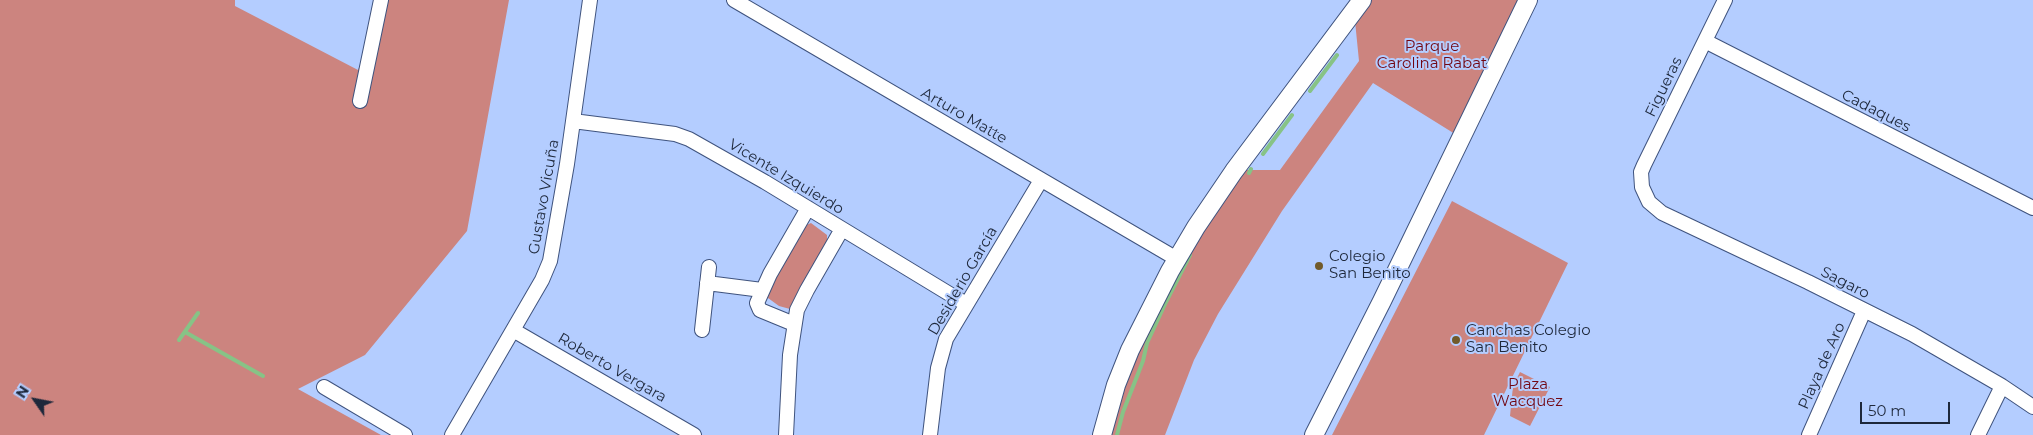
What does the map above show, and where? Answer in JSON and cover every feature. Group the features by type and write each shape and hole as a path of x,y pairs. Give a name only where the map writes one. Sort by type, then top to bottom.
{"street":[{"path":"360,101 381,0"},
{"name":"Gustavo Vicuña","path":"452,435 542,280 550,261 573,121 590,0"},
{"name":"Arturo Matte","path":"734,0 1177,259"},
{"path":"1102,435 1116,385 1130,350 1177,259 1196,227 1234,172 1362,0"},
{"path":"1314,435 1382,301 1528,0"},
{"name":"Figueras","path":"1643,192 1641,172 1725,0"},
{"name":"Cadaques","path":"1705,41 2033,208"},
{"name":"Vicente Izquierdo","path":"573,121 682,136 696,142 966,304"},
{"name":"Desiderio García","path":"930,435 938,368 946,339 1041,180"},
{"name":"Sagaro","path":"1643,192 1649,202 1662,213 1808,282 1935,347 2002,386 2033,407"},
{"path":"794,324 760,310 757,303 762,290 808,208"},
{"path":"786,435 794,324 801,300 842,229"},
{"path":"702,330 709,267"},
{"path":"707,283 762,290"},
{"name":"Playa de Aro","path":"1809,435 1864,311"},
{"name":"Roberto Vergara","path":"513,330 694,435"},
{"path":"1978,435 2002,386"},
{"path":"324,387 406,435"}],"green space":[{"path":"0,0 235,0 235,6 358,70 385,0 509,0 467,231 365,355 298,389 381,435 0,435"},
{"name":"Parque Carolina Rabat","path":"1372,0 1519,0 1455,134 1373,83 1282,211 1218,314 1194,360 1165,435 1109,435 1132,364 1179,267 1242,170 1280,170 1359,61 1355,21"},
{"name":"Canchas Colegio San Benito","path":"1452,201 1568,263 1484,435 1332,435"},
{"path":"811,223 827,235 827,241 790,309 779,306 768,298 767,293 804,226"},
{"name":"Plaza Wacquez","path":"1520,372 1550,387 1530,426 1510,416 1513,386"}],"waterway":[{"path":"1310,91 1337,55"},
{"path":"1263,154 1292,115"},
{"path":"1249,173 1251,169"},
{"path":"1117,435 1123,412 1143,361 1147,343 1190,255"},
{"path":"179,340 198,313"},
{"path":"185,332 263,376"}],"place":[{"name":"Colegio San Benito","path":"1319,266"},
{"name":"Canchas Colegio San Benito","path":"1456,340"}]}
